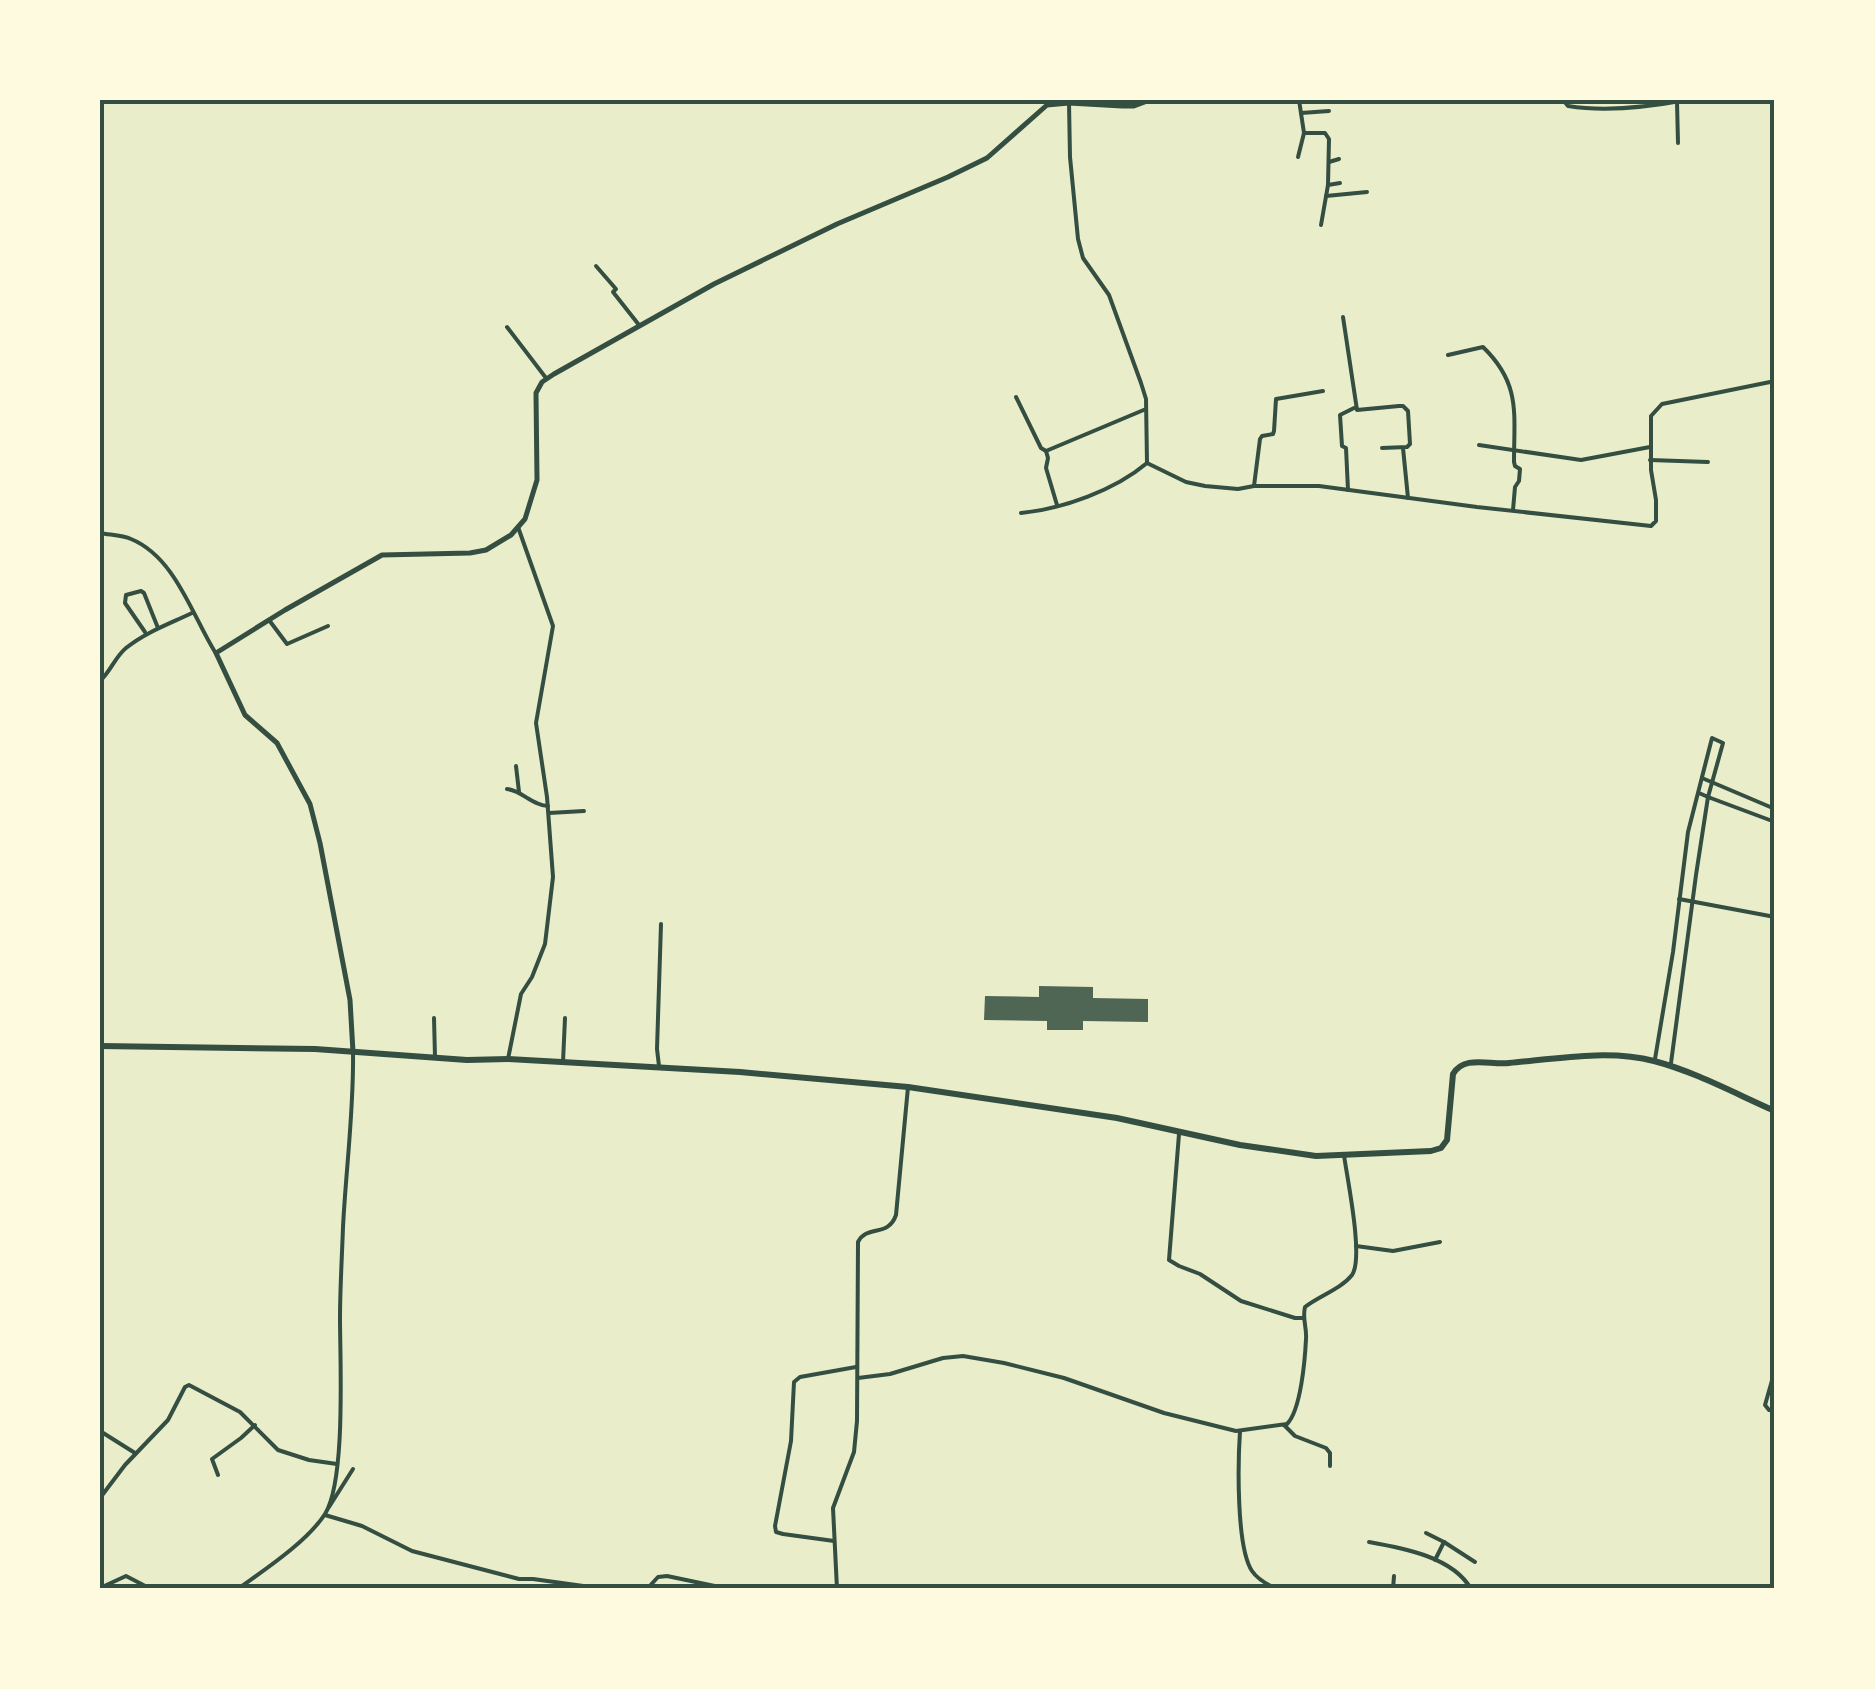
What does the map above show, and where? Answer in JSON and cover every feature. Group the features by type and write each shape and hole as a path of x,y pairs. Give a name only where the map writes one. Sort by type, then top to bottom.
{"main road":[{"path":"100,1046 352,1052 659,1066 908,1087 1118,1118 1240,1145 1316,1156 1441,1148 1448,1140 1453,1074 1462,1064 1586,1056 1654,1061 1775,1111"}],"street":[{"path":"216,654 382,554 470,553 486,550 511,535 525,519 537,480 536,399 546,378 714,284 972,166 998,151 1040,110 1052,104 1134,106 1150,100"},
{"path":"1298,157 1304,133 1299,100"},
{"path":"1562,100 1568,106 1586,108 1686,100"},
{"path":"1678,102 1678,142"},
{"path":"1069,103 1078,239 1084,258 1111,301 1146,399 1147,463"},
{"path":"1300,113 1329,111"},
{"path":"1304,133 1327,134 1328,185 1321,225"},
{"path":"1329,162 1339,159"},
{"path":"1328,185 1340,184"},
{"path":"1326,196 1366,192"},
{"path":"596,266 639,325"},
{"path":"1343,316 1356,408"},
{"path":"507,327 546,378"},
{"path":"1448,355 1483,347 1507,375 1514,400 1515,466 1520,469 1514,487 1514,510"},
{"path":"1147,463 1194,484 1238,489 1290,485 1348,490 1652,526 1656,522 1656,500 1650,460 1651,416 1662,404 1775,381"},
{"path":"1254,486 1260,439 1274,431 1275,400 1323,391"},
{"path":"1016,397 1046,451 1046,468 1058,506"},
{"path":"1356,408 1406,408 1411,442 1407,447 1382,448"},
{"path":"1348,490 1340,415 1356,408"},
{"path":"1046,451 1146,409"},
{"path":"1479,445 1581,460 1650,446"},
{"path":"1403,447 1408,498"},
{"path":"1650,460 1708,462"},
{"path":"1022,513 1042,512 1116,486 1147,463"},
{"path":"508,1059 521,994 545,944 553,877 536,724 553,626 518,527"},
{"path":"100,533 133,540 169,570 184,589 192,613 244,716 277,743 310,804 350,1000 353,1079 342,1241 337,1464 324,1514 272,1565 238,1589"},
{"path":"146,633 124,603 126,596 134,592 144,593 158,628"},
{"path":"100,681 127,648 146,633 192,613"},
{"path":"269,620 287,644 328,626"},
{"path":"1654,1061 1688,832 1712,738 1723,742 1708,797 1670,1066"},
{"path":"516,766 519,792"},
{"path":"1702,778 1775,809"},
{"path":"507,789 548,810 584,812"},
{"path":"1699,793 1775,822"},
{"path":"1679,899 1775,918"},
{"path":"659,1066 661,924"},
{"path":"434,1018 436,1057"},
{"path":"562,1062 565,1018"},
{"path":"100,1037 100,1046"},
{"path":"838,1589 833,1508 854,1452 858,1242 866,1233 893,1224 896,1215 908,1087"},
{"path":"1179,1131 1169,1260 1200,1274 1241,1301 1303,1318"},
{"path":"858,1378 963,1356 1064,1378 1164,1412 1240,1432 1284,1425 1293,1418 1300,1389 1307,1305 1344,1282 1357,1264 1344,1154"},
{"path":"1356,1246 1393,1251 1440,1242"},
{"path":"834,1541 776,1532 791,1442 794,1382 800,1377 858,1367"},
{"path":"1775,1370 1765,1406 1775,1410"},
{"path":"100,1498 135,1453 168,1420 186,1385 227,1403 285,1453 337,1464"},
{"path":"218,1475 212,1458 254,1425"},
{"path":"1284,1425 1295,1436 1326,1448 1330,1466"},
{"path":"100,1432 135,1453"},
{"path":"1240,1432 1238,1482 1246,1556 1254,1574 1277,1589"},
{"path":"328,1507 353,1469"},
{"path":"324,1514 362,1526 412,1550 518,1579 606,1589"},
{"path":"1426,1534 1475,1562"},
{"path":"1369,1542 1435,1560 1464,1579 1471,1589"},
{"path":"1435,1560 1444,1542"},
{"path":"100,1588 126,1576 150,1589"},
{"path":"647,1589 658,1577 667,1576 728,1589"},
{"path":"1393,1589 1394,1576"}],"building":[{"path":"1039,986 1093,987 1093,998 1148,999 1148,1022 1083,1021 1083,1030 1047,1030 1047,1021 984,1020 985,996 1039,997"}]}
